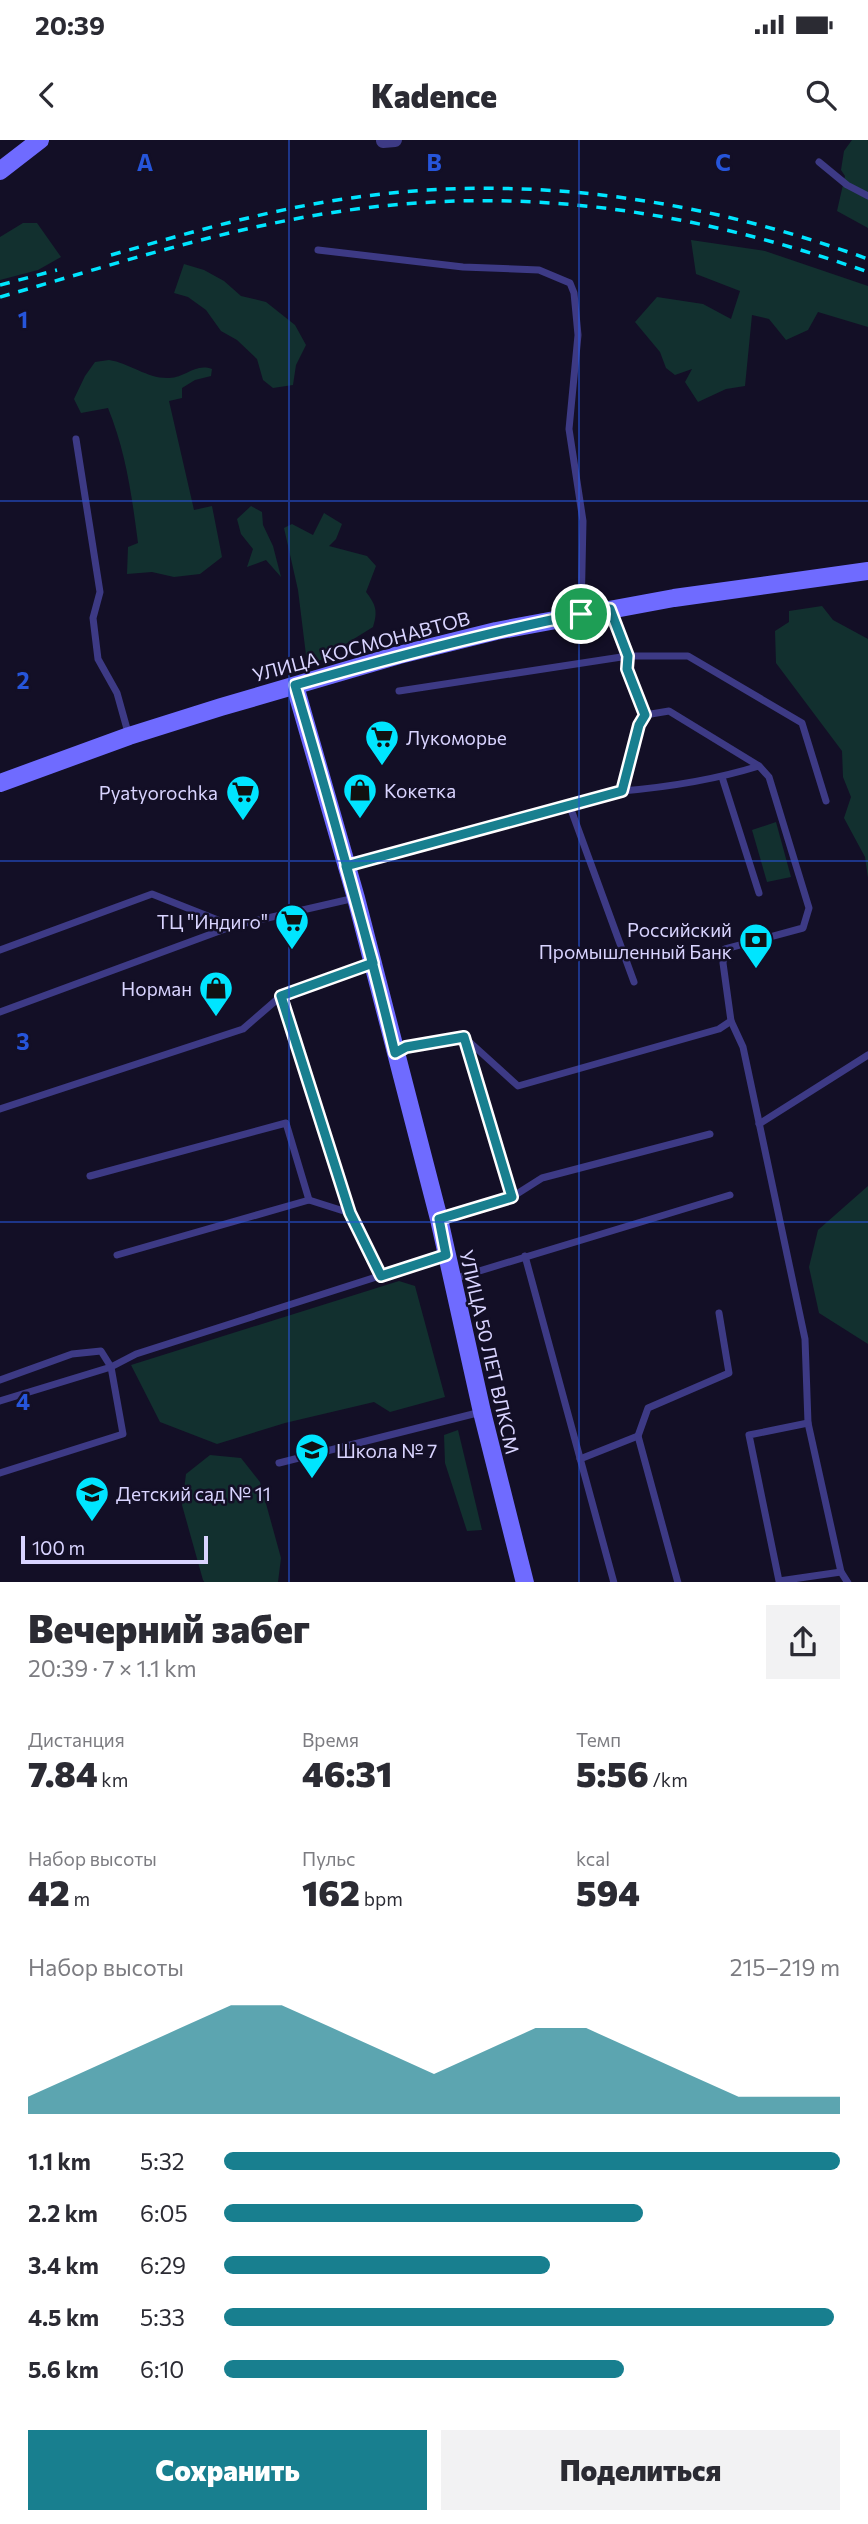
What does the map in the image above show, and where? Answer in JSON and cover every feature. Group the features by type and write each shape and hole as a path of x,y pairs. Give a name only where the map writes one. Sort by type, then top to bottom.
{"street":[{"path":"0,171 40,140"},
{"name":"УЛИЦА КОСМОНАВТОВ","path":"0,783 129,736 423,649 581,614 755,585 868,571"},
{"name":"УЛИЦА 50 ЛЕТ ВЛКСМ","path":"295,685 356,898 439,1219 482,1412 525,1582"}],"lane":[{"path":"819,162 847,185 868,196"},
{"path":"318,250 463,267 539,270 570,283 574,293 578,335 569,429 583,521 581,614"},
{"path":"76,439 100,592 93,618 98,659 117,693 129,736"},
{"path":"610,609 628,656 627,669 645,715"},
{"path":"399,691 628,656 688,656 802,723 825,801"},
{"path":"622,791 639,725 645,715 669,711 759,766 769,777 809,908 803,928 725,949 723,963 731,1021 743,1047 805,1339 808,1423 841,1572 848,1582"},
{"path":"346,866 622,791 662,788 722,777 759,766"},
{"path":"722,777 759,893"},
{"path":"569,804 634,982"},
{"path":"0,950 152,894 233,926"},
{"path":"0,1012 233,926 356,898"},
{"path":"0,1110 243,1029 281,996 373,963"},
{"path":"281,996 350,1213 381,1276"},
{"path":"464,1037 518,1086 698,1036 719,1029 731,1021"},
{"path":"395,1053 406,1047 464,1037"},
{"path":"464,1037 512,1197"},
{"path":"759,1124 868,1055"},
{"path":"90,1176 286,1123 309,1200"},
{"path":"439,1219 512,1197 542,1178 710,1134"},
{"path":"452,1279 730,1195"},
{"path":"117,1255 309,1200 350,1213"},
{"path":"0,1401 111,1367 136,1354 446,1255"},
{"path":"525,1256 614,1582"},
{"path":"678,1582 638,1436 649,1408 729,1373 719,1313"},
{"path":"0,1380 72,1354 101,1351 111,1367 123,1434 0,1473"},
{"path":"279,1463 482,1412"},
{"path":"808,1423 749,1435 779,1581 841,1572"},
{"path":"580,1458 638,1436"}],"green space":[{"path":"852,140 868,140 868,228 837,211 845,176 841,170 844,151"},
{"path":"23,223 37,223 61,257 38,270 0,280 0,237"},
{"path":"691,240 765,251 868,286 868,327 818,312 808,330 786,340 769,319 752,315 745,386 726,389 698,402 685,382 692,369 675,375 666,368 660,352 635,322 657,297 703,304 731,319 740,291 696,274"},
{"path":"184,264 204,270 224,281 241,296 266,302 295,325 306,345 296,365 293,385 273,388 263,380 257,359 237,340 221,331 206,310 188,297 174,293"},
{"path":"109,360 161,378 180,376 200,368 212,369 211,376 195,380 182,388 182,398 169,401 194,510 212,506 222,557 200,574 174,577 152,572 127,574 128,547 138,543 131,492 119,441 108,408 81,413 74,399 95,362"},
{"path":"251,506 262,512 263,525 273,546 281,577 266,560 247,567 253,549 241,534 237,519"},
{"path":"324,513 342,524 336,539 329,546 367,556 376,566 366,592 376,612 373,627 344,645 328,648 324,659 311,663 306,655 298,590 284,528 292,524 313,535"},
{"path":"822,606 833,620 868,639 868,878 865,857 844,818 851,797 843,777 842,751 776,663 775,631 789,622 789,611"},
{"path":"776,822 791,877 767,882 752,830"},
{"path":"868,1186 868,1344 819,1313 809,1267 818,1230"},
{"path":"399,1281 415,1286 445,1397 390,1412 374,1402 285,1423 217,1444 160,1422 131,1365"},
{"path":"458,1430 482,1530 467,1531 445,1463 444,1435"},
{"path":"210,1455 241,1458 260,1482 281,1558 278,1582 204,1582 182,1505 186,1474"}],"railway":[{"path":"111,255 295,207 423,190 488,188 617,197 681,207 806,238 868,259"},
{"path":"0,297 158,252 277,222 388,205 458,201 596,207 664,217 732,231 868,272"},
{"path":"0,285 57,270"}],"place":[{"name":"Лукоморье","path":"382,767"},
{"name":"Кокетка","path":"360,820"},
{"name":"Pyatyorochka","path":"243,822"},
{"name":"ТЦ \"Индиго\"","path":"292,951"},
{"name":"Российский Промышленный Банк","path":"756,970"},
{"name":"Норман","path":"216,1018"},
{"name":"Школа № 7","path":"312,1480"},
{"name":"Детский сад № 11","path":"92,1523"}],"route":[{"path":"581,614 399,655 295,685 346,866 356,898 373,963 395,1053 406,1047 464,1037 512,1197 439,1219 446,1255 381,1276 350,1213 281,996 373,963 346,866 622,791 639,725 645,715 627,669 628,656 610,609 581,614"}]}
